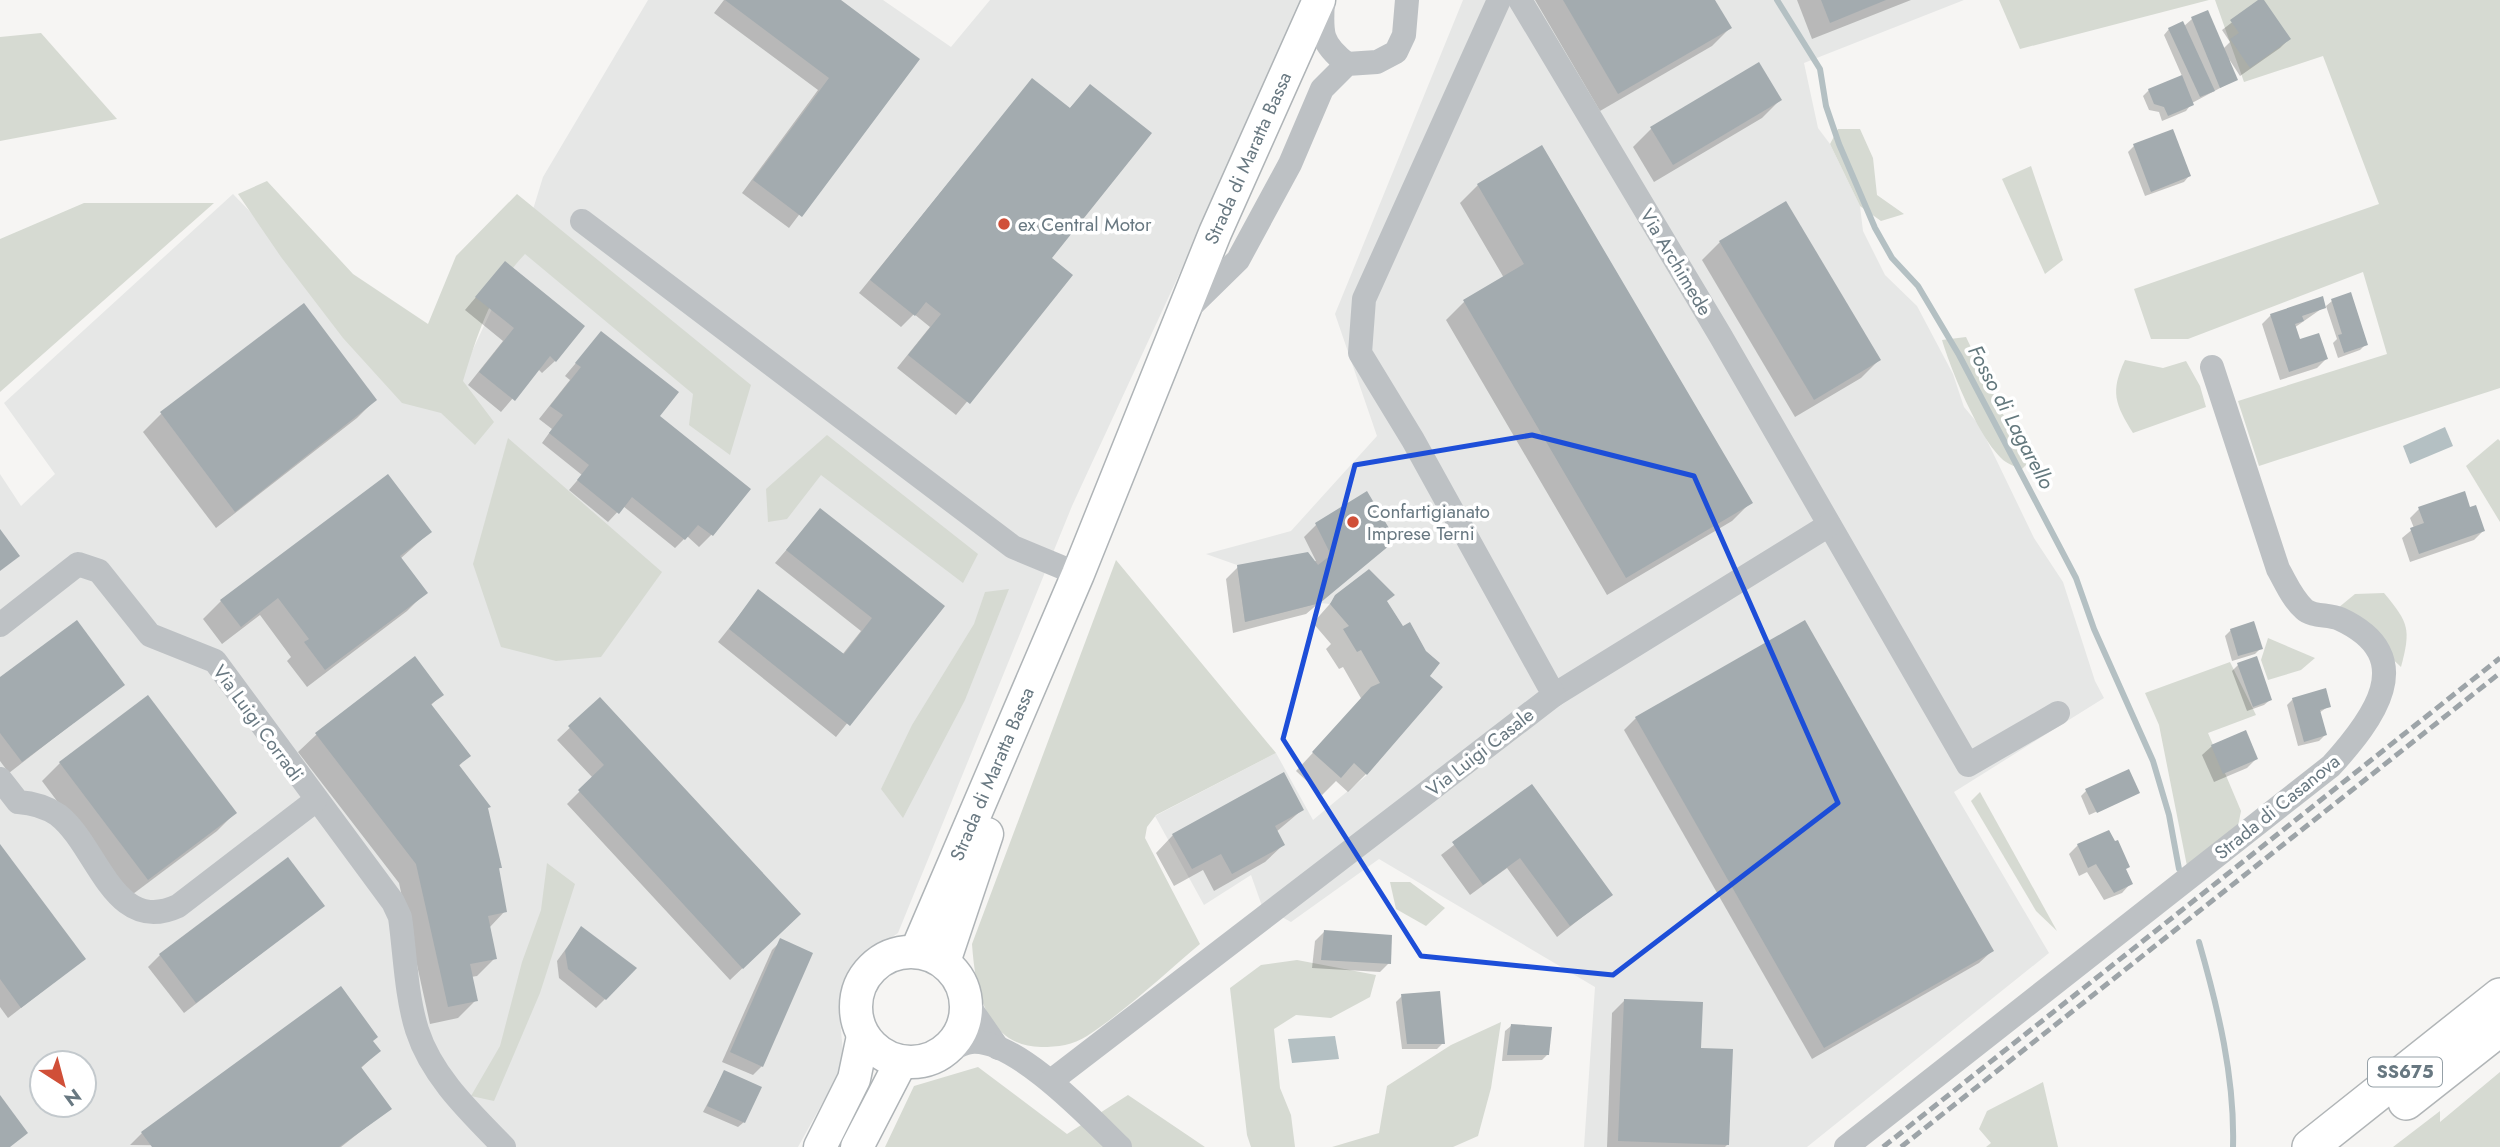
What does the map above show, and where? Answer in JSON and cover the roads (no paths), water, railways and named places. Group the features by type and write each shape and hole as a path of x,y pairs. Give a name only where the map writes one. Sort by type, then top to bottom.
{"highway":[{"name":"SS675","path":"2311,1147 2500,996"},
{"name":"SS675","path":"2348,1147 2500,1028"}],"main road":[{"name":"Strada di Maratta Bassa","path":"930,957 1073,585 1181,317 1321,0"},
{"path":"899,953 930,957 963,987 966,1002 961,1032 941,1054 915,1063 901,1062 873,1048 863,1036 855,1003 864,978 882,960 899,953"},
{"path":"820,1147 854,1079 863,1036"},
{"path":"857,1147 901,1062"}],"street":[{"name":"Strada di Maratta Bassa","path":"1181,317 1238,260 1290,164 1322,89 1347,64 1329,50 1321,27 1321,0"},
{"path":"1347,64 1377,62 1396,52 1404,36 1407,0"},
{"name":"Via Luigi Casale","path":"1051,1081 1554,695 1413,440 1360,354 1364,299 1499,0"},
{"name":"Via Archimede","path":"1520,0 1968,765 2058,713"},
{"path":"582,221 1013,547 1073,585"},
{"name":"Strada di Casanova","path":"1846,1147 2331,766 2354,741 2381,700 2384,667 2378,650 2364,634 2339,619 2307,612 2294,598 2278,569 2212,367"},
{"path":"1554,695 1829,525"},
{"name":"Via Luigi Corradi","path":"0,625 78,564 99,571 150,635 215,661 315,801 393,902 400,917 417,1030 433,1065 458,1099 504,1147"},
{"name":"Via Luigi Corradi","path":"0,779 18,802 38,804 59,816 128,906 160,914 178,905 315,801"},
{"path":"966,1002 998,1048"},
{"path":"941,1054 971,1042 998,1048 1051,1081 1121,1147"}],"waterway":[{"name":"Fosso di Lagarello","path":"1777,0 1820,69 1826,106 1839,144 1875,228 1892,258 1918,286 1959,355 2076,578 2094,629 2153,761 2169,815 2179,869"},
{"name":"Fosso di Lagarello","path":"2199,942 2224,1043 2231,1095 2233,1147"}],"railway":[{"path":"1883,1147 2500,658"},
{"path":"1901,1147 2500,673"}],"place":[{"name":"ex Central Motor","path":"1004,224"},
{"name":"Confartigianato Imprese Terni","path":"1353,522"}]}
